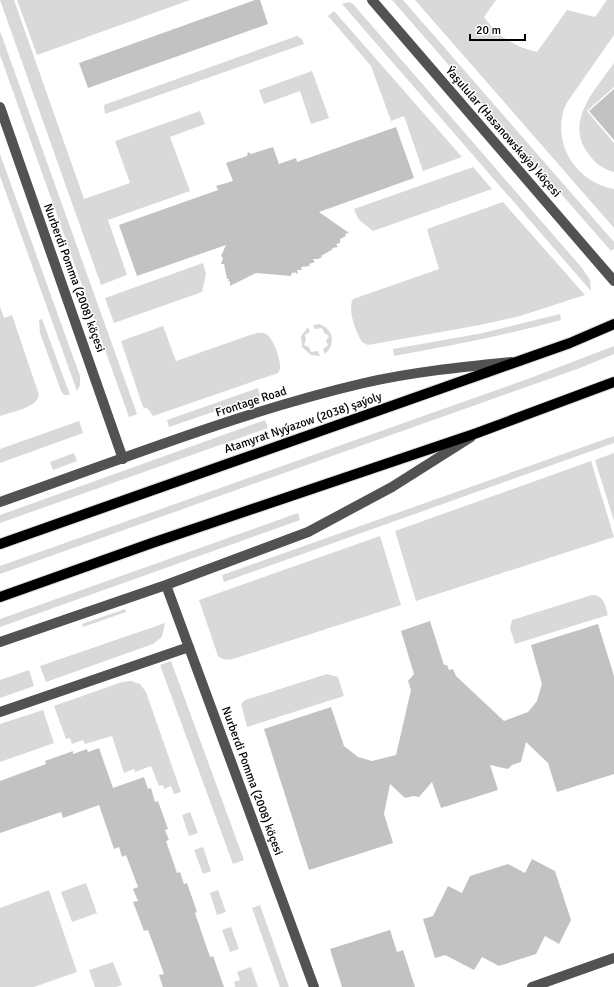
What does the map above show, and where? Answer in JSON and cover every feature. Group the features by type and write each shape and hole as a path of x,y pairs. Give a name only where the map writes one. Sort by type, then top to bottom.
{"main road":[{"name":"Atamyrat Nyýazow (2038) şaýoly","path":"0,544 518,361 614,324"},
{"path":"0,597 152,543 477,433 614,382"}],"street":[{"name":"Ýaşulular (Hasanowskaýa) köçesi","path":"372,0 614,281"},
{"name":"Nurberdi Pomma (2008) köçesi","path":"0,107 123,459"},
{"name":"Frontage Road","path":"0,502 266,409 365,383 458,367 518,361"},
{"path":"0,642 166,585 308,532 392,487 477,433"},
{"name":"Nurberdi Pomma (2008) köçesi","path":"166,585 314,987"},
{"path":"0,712 189,647"},
{"path":"532,987 614,958"}],"shaded area":[{"path":"0,0 14,0 84,199 130,183 115,141 200,111 205,124 170,137 190,191 108,220 127,275 101,285"},
{"path":"17,0 190,0 37,55"},
{"path":"392,0 403,0 614,242 614,249 611,251"},
{"path":"415,0 496,0 484,17 489,24 507,40 521,47 537,52 567,10 595,17 607,0 614,0 614,35 566,104 562,118 561,132 569,158 577,169 600,185 614,189 614,228"},
{"path":"349,2 353,4 582,268 590,280 591,291 342,4"},
{"path":"334,11 462,157 423,171 404,116 391,121 371,66 328,16"},
{"path":"0,31 137,414 129,417 0,55"},
{"path":"297,36 302,39 304,44 105,114 104,105"},
{"path":"614,63 614,87 587,111 614,143 614,172 602,167 590,156 581,140 579,128 581,117 586,105"},
{"path":"312,71 329,118 311,124 300,91 264,104 259,90"},
{"path":"0,154 80,376 80,385 77,391 0,176"},
{"path":"473,167 492,189 373,231 359,220 354,209"},
{"path":"503,202 585,295 520,316 480,325 368,345 362,342 357,333 352,315 351,304 353,299 439,269 427,229"},
{"path":"203,263 206,274 202,292 114,323 105,298"},
{"path":"0,307 4,318 12,315 39,395 34,403 29,406 0,416"},
{"path":"560,314 561,320 478,340 394,356 393,349 483,333"},
{"path":"42,319 70,395 64,395 61,391 40,333 39,320"},
{"path":"319,324 328,329 332,337 331,346 325,354 323,349 328,345 326,341 329,336 324,333 322,328 315,329 313,325"},
{"path":"163,326 176,361 253,334 261,333 266,334 272,340 279,360 280,369 278,373 153,416 148,409 143,407 121,341"},
{"path":"308,327 310,332 305,335 306,340 304,345 309,347 311,352 318,351 320,356 311,355 302,347 301,336"},
{"path":"614,346 614,354 580,368 0,574 0,566 525,380"},
{"path":"258,388 260,396 169,427 167,420"},
{"path":"265,420 268,428 0,523 0,515"},
{"path":"79,421 83,433 0,463 0,449"},
{"path":"614,436 614,443 224,582 222,575"},
{"path":"74,453 77,461 53,470 50,462"},
{"path":"614,453 614,521 595,460"},
{"path":"591,461 614,537 416,601 395,531"},
{"path":"298,513 300,520 0,627 0,619"},
{"path":"380,536 401,605 236,658 226,660 218,656 199,600"},
{"path":"596,595 602,599 608,615 515,644 510,628 512,620"},
{"path":"125,609 126,612 83,627 82,624"},
{"path":"165,623 162,637 153,644 46,682 40,666"},
{"path":"171,661 244,860 233,864 160,665"},
{"path":"29,670 34,686 0,698 0,680"},
{"path":"327,674 338,677 344,696 247,727 241,704 245,700"},
{"path":"131,681 140,684 146,692 181,792 174,794 171,786 164,789 163,785 159,786 151,766 135,772 134,769 124,773 112,736 85,744 83,740 72,744 70,738 66,739 54,706 122,682"},
{"path":"43,710 54,743 0,762 0,724"},
{"path":"190,812 198,833 189,836 182,815"},
{"path":"203,847 211,871 203,874 194,850"},
{"path":"86,883 97,913 72,922 61,892"},
{"path":"49,890 77,972 34,987 0,987 0,908"},
{"path":"218,890 226,912 217,915 210,893"},
{"path":"260,905 289,987 280,987 252,908"},
{"path":"231,927 239,949 230,952 222,930"},
{"path":"113,962 122,985 116,987 95,987 89,970"},
{"path":"251,967 258,987 235,987 234,982 240,980 237,972"}],"building":[{"path":"255,0 260,0 268,24 88,88 79,63"},
{"path":"614,89 614,140 589,111"},
{"path":"396,127 414,178 319,212 349,233 345,234 346,236 340,239 340,243 336,244 338,247 332,248 333,249 321,256 322,258 313,259 315,262 309,264 310,266 301,267 302,270 297,270 298,274 294,272 294,274 292,272 291,276 256,273 230,286 230,281 228,282 229,279 227,279 224,264 221,264 223,258 221,256 226,245 137,276 119,225 218,190 216,186 233,181 226,163 247,156 248,152 251,154 273,147 279,164 296,158 297,162"},
{"path":"430,621 444,665 447,665 449,670 453,669 456,676 504,721 528,712 537,701 542,684 531,645 598,624 614,676 614,774 557,792 548,763 526,742 521,762 512,765 508,769 490,765 498,790 441,808 432,782 419,797 414,796 405,798 390,784 384,814 393,843 309,870 264,729 331,707 344,746 358,757 372,761 396,755 411,690 408,681 414,674 401,631"},
{"path":"99,748 113,788 144,777 148,789 151,788 155,802 158,801 168,829 165,830 169,840 166,841 177,873 180,872 184,884 187,883 197,912 195,913 210,957 213,956 224,987 163,987 159,975 164,974 148,930 144,931 133,902 138,901 133,889 138,887 126,855 122,857 119,847 114,849 99,805 63,818 61,812 0,833 0,781 46,764 45,761 73,751 73,754 87,749 88,752"},
{"path":"532,859 555,871 571,920 559,944 545,936 536,954 499,966 482,957 474,970 445,955 435,958 423,919 433,916 448,886 462,893 470,876 508,864 525,873"},
{"path":"390,930 397,952 403,950 415,987 342,987 330,949"}]}
